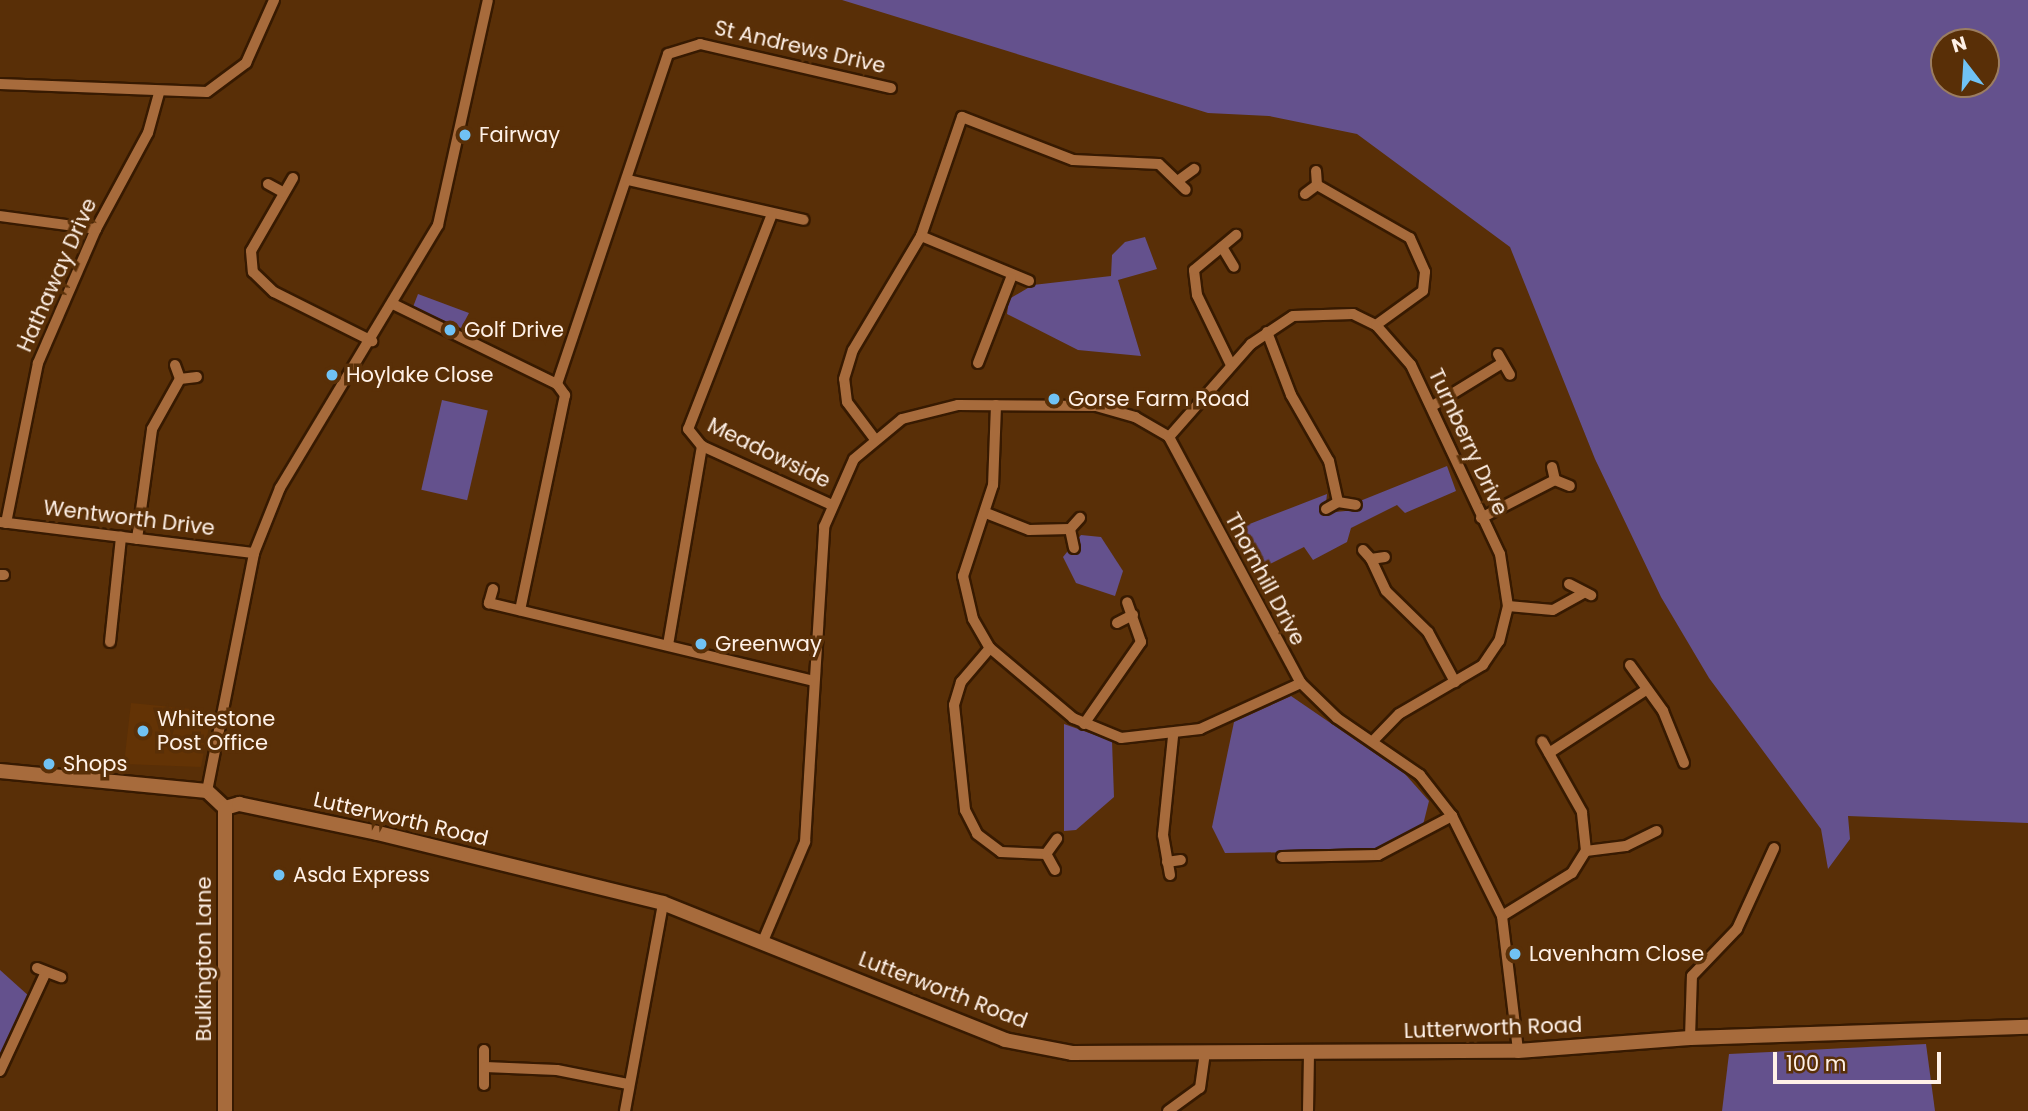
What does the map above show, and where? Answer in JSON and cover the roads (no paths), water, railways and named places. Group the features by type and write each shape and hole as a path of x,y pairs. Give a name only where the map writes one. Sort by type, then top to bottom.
{"main road":[{"path":"0,771 207,791 225,808"},
{"name":"Lutterworth Road","path":"225,808 239,804 378,833 663,902 1005,1040 1072,1053 1518,1051 1690,1038 2028,1027"},
{"name":"Bulkington Lane","path":"225,808 225,1111"}],"street":[{"path":"0,84 159,93 207,92 227,81 246,63 274,0"},
{"path":"207,791 254,553 280,488 395,305 448,192 488,0"},
{"name":"St Andrews Drive","path":"628,180 661,64 676,49 700,44 891,88"},
{"name":"Hathaway Drive","path":"3,522 38,363 96,229 148,133 159,93"},
{"path":"874,438 847,402 844,379 853,350 921,236 962,117 1073,160 1148,161 1167,167 1182,185 1194,169"},
{"path":"1316,171 1317,185"},
{"path":"293,178 251,251 253,272 274,292 372,341"},
{"path":"557,384 628,180 804,220"},
{"path":"268,184 284,193"},
{"path":"1305,194 1317,185"},
{"path":"832,505 854,459 874,438 902,419 958,405 1112,408 1169,437 1231,365 1267,332 1310,311 1353,314 1376,325 1423,291 1425,272 1410,238 1317,185"},
{"name":"Meadowside","path":"764,941 805,842 824,527 832,505 702,446 689,422 772,214"},
{"path":"0,216 96,229"},
{"path":"1231,365 1194,286 1198,264 1237,235"},
{"path":"921,236 1011,278 1029,281"},
{"path":"1222,247 1234,267"},
{"path":"978,363 989,352 1011,278"},
{"path":"395,305 557,384 566,403 520,610"},
{"name":"Turnberry Drive","path":"1374,740 1399,714 1455,682 1493,651 1508,606 1505,568 1434,405 1376,325"},
{"path":"1267,332 1292,394 1329,461 1338,502"},
{"path":"1434,405 1499,360 1510,375"},
{"path":"137,539 152,429 180,379 175,365"},
{"path":"180,379 197,377"},
{"path":"996,405 993,485 986,513 970,538 963,576 970,611 990,648 1084,724 1121,738 1173,737 1301,682"},
{"name":"Thornhill Drive","path":"1169,437 1301,682 1337,718 1374,740 1420,775 1452,816 1502,916 1518,1051"},
{"path":"668,645 702,446"},
{"path":"1552,467 1555,480"},
{"path":"1481,518 1555,480 1570,486"},
{"path":"1326,509 1338,502 1356,506"},
{"path":"986,513 1029,530 1070,529 1080,518"},
{"name":"Wentworth Drive","path":"3,522 254,553"},
{"path":"1070,529 1074,548"},
{"path":"110,642 121,537"},
{"path":"1385,557 1367,555 1386,591 1428,632 1455,682"},
{"path":"1508,606 1553,610 1587,594 1570,583"},
{"path":"493,589 489,603 814,681"},
{"path":"1084,724 1139,650 1133,615 1127,602"},
{"path":"1117,623 1133,615"},
{"path":"990,648 961,682 954,705 965,810 977,834 1001,852 1046,854"},
{"path":"1630,665 1679,748 1684,763"},
{"path":"1549,753 1646,690"},
{"path":"1170,875 1163,835 1173,737"},
{"path":"1502,916 1572,873 1586,851 1582,812 1542,741"},
{"path":"1679,748 1692,745"},
{"path":"1282,857 1378,855 1452,816"},
{"path":"1586,851 1626,846 1657,831"},
{"path":"1046,854 1057,839"},
{"path":"1690,1038 1692,976 1737,929 1767,851"},
{"path":"1046,854 1055,870"},
{"path":"1167,862 1181,860"},
{"path":"625,1111 663,902"},
{"path":"0,1071 42,970 61,977"},
{"path":"484,1051 484,1086"},
{"path":"1308,1111 1309,1053"},
{"path":"1168,1111 1200,1088 1205,1054"},
{"path":"485,1067 558,1070 628,1084"}],"place":[{"name":"Fairway","path":"465,135"},
{"name":"Golf Drive","path":"450,330"},
{"name":"Hoylake Close","path":"332,375"},
{"name":"Gorse Farm Road","path":"1054,399"},
{"name":"Greenway","path":"701,644"},
{"name":"Whitestone Post Office","path":"143,731"},
{"name":"Shops","path":"49,764"},
{"name":"Asda Express","path":"279,875"},
{"name":"Lavenham Close","path":"1515,954"}]}
